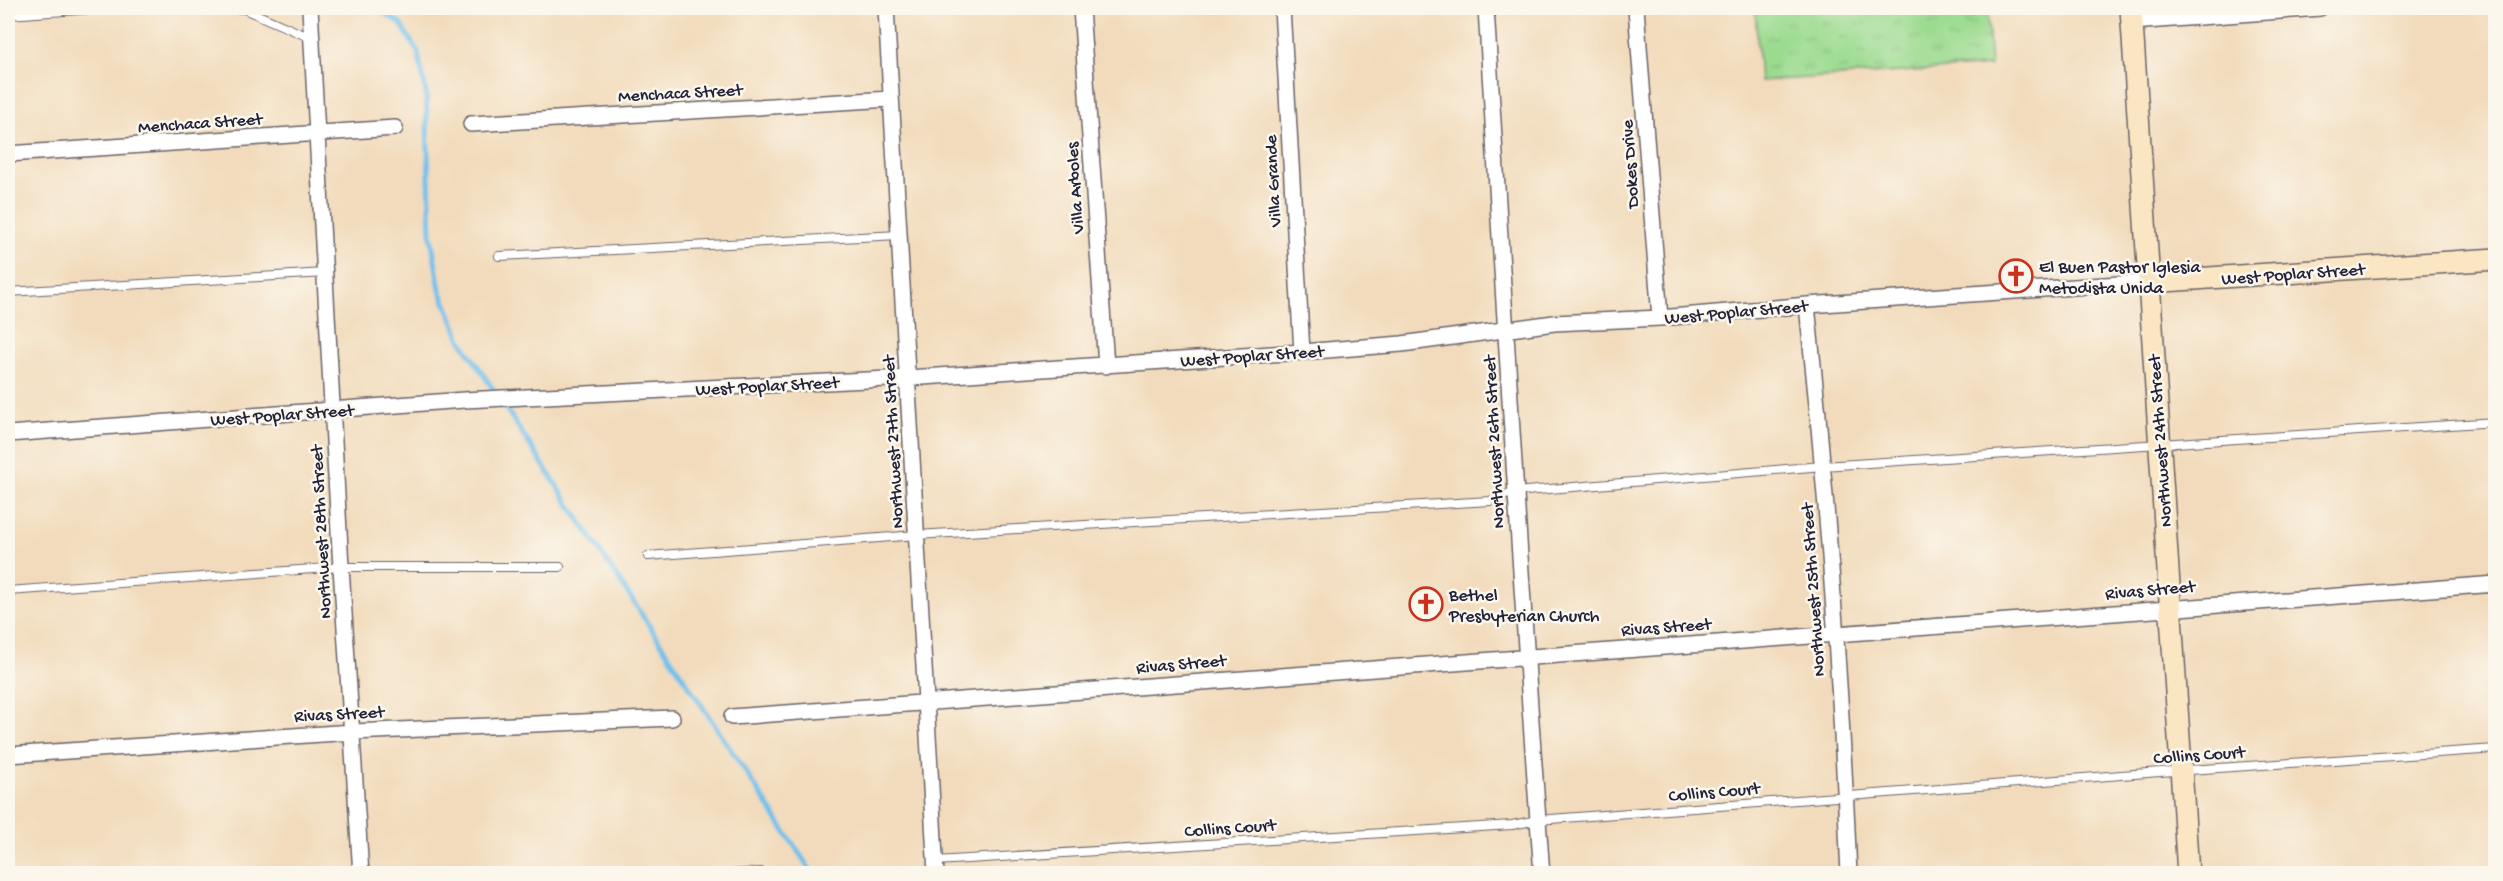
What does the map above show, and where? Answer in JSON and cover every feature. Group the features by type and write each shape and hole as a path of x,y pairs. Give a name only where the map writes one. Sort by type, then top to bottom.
{"main road":[{"name":"Northwest 24th Street","path":"2131,15 2188,873"},
{"name":"West Poplar Street","path":"2149,282 2496,259"}],"street":[{"name":"Northwest 28th Street","path":"310,8 341,567 361,873"},
{"name":"Northwest 27th Street","path":"886,8 936,867"},
{"name":"Villa Arboles","path":"1081,8 1106,366"},
{"name":"Villa Grande","path":"1282,8 1302,352"},
{"name":"Northwest 26th Street","path":"1486,8 1507,329 1514,492 1542,873"},
{"name":"Dokes Drive","path":"1636,8 1660,318"},
{"path":"2131,15 2320,8"},
{"name":"Menchaca Street","path":"471,124 891,99"},
{"name":"Menchaca Street","path":"8,154 395,128"},
{"name":"West Poplar Street","path":"8,434 464,400 1106,366 1402,344 1554,323 1660,318 1807,305 2149,282"},
{"name":"Northwest 25th Street","path":"1807,305 1823,466 1850,873"},
{"name":"Rivas Street","path":"732,717 1527,655 1834,634 2169,606 2496,584"},
{"name":"Rivas Street","path":"8,755 353,732 672,718"}],"lane":[{"path":"8,15 107,8"},
{"path":"229,8 244,9 311,38"},
{"path":"499,256 899,235"},
{"path":"8,292 325,273"},
{"path":"648,556 917,535 1490,501 1514,492 1823,466 2496,422"},
{"path":"8,591 341,567 560,567"},
{"name":"Collins Court","path":"936,867 1512,825 1538,820 1846,795 2496,749"},
{"path":"728,873 761,872"}],"green space":[{"path":"1755,8 1987,8 1991,66 1760,81"}],"waterway":[{"path":"376,8 400,23 418,52 426,93 431,236 440,290 462,342 813,874"}],"place":[{"name":"El Buen Pastor Iglesia Metodista Unida","path":"2016,276"},
{"name":"Bethel Presbyterian Church","path":"1426,604"}]}
